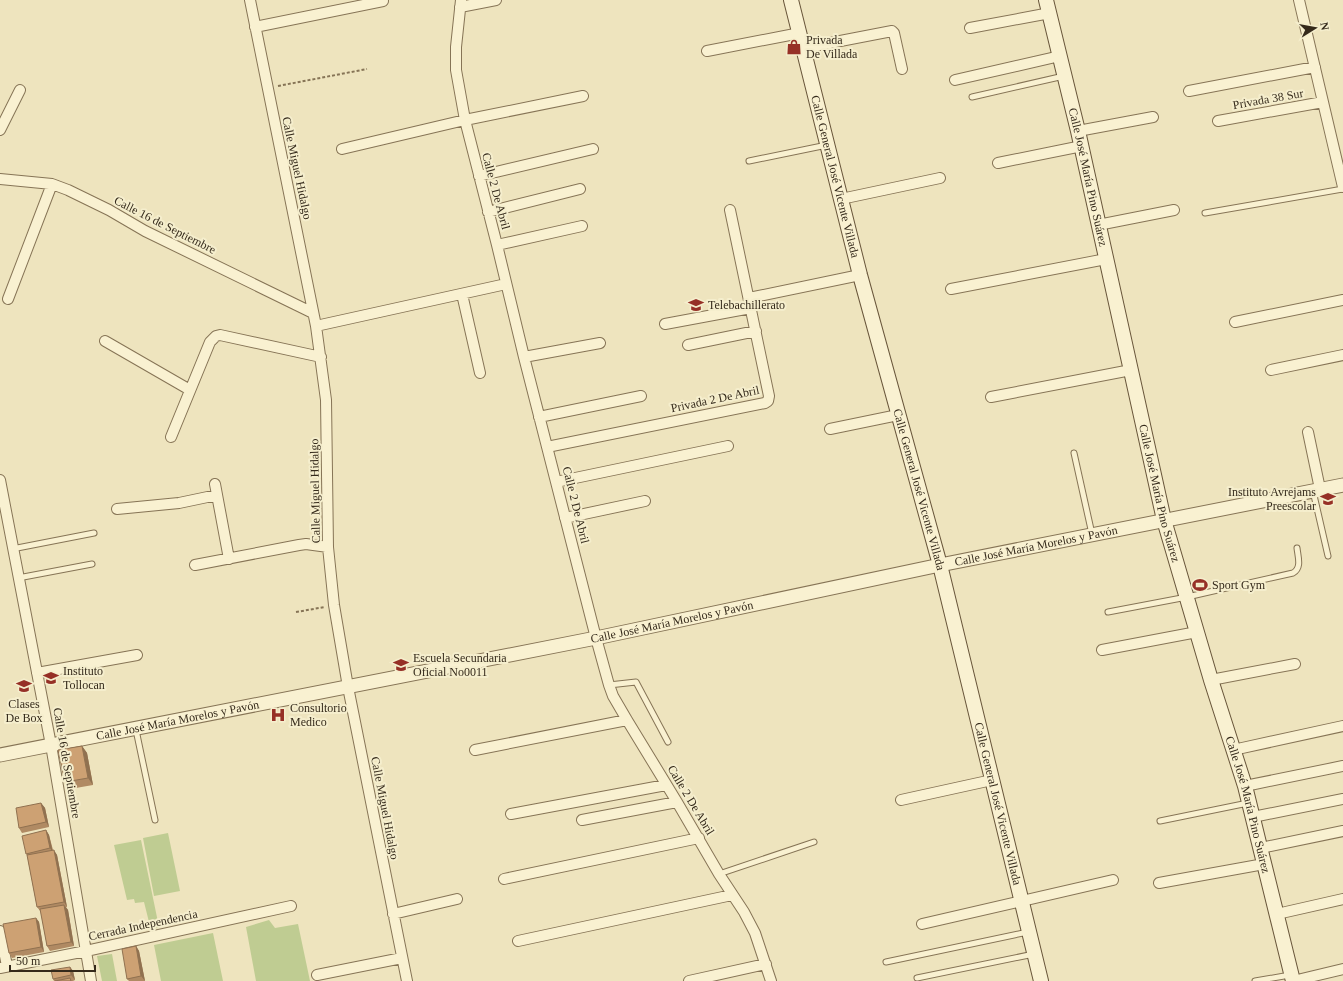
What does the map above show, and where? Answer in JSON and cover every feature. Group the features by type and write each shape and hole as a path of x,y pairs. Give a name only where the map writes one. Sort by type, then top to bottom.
{"main road":[{"name":"Calle General José Vicente Villada","path":"791,0 860,275 940,565 1041,981"},
{"name":"Calle José María Pino Suárez","path":"1048,6 1082,146 1098,225 1164,520 1211,680 1245,786 1292,979"}],"street":[{"name":"Calle Miguel Hidalgo","path":"250,0 316,326 326,400 328,547 334,605 348,687 407,981"},
{"path":"461,4 496,0"},
{"path":"1299,0 1343,188"},
{"path":"255,27 383,1"},
{"name":"Calle 2 De Abril","path":"461,4 456,47 456,70 464,120 609,685 613,696 627,720 755,933 771,981"},
{"path":"970,28 1048,6"},
{"path":"804,48 892,31 894,33 902,69"},
{"path":"707,51 800,33"},
{"path":"955,80 1060,56"},
{"path":"1189,90 1315,67"},
{"path":"0,130 20,90"},
{"path":"342,149 464,120 583,96"},
{"name":"Privada 38 Sur","path":"1218,121 1323,102"},
{"path":"1078,131 1153,117"},
{"path":"998,163 1082,146"},
{"path":"479,176 592,149"},
{"path":"842,199 940,178"},
{"name":"Calle 16 de Septiembre","path":"0,179 52,184 68,190 109,210 145,231 313,313"},
{"path":"8,299 52,184"},
{"path":"488,212 580,188"},
{"name":"Privada 2 De Abril","path":"548,446 768,401 769,396 730,210"},
{"path":"1098,225 1174,210"},
{"path":"497,245 582,226"},
{"path":"951,289 1106,259"},
{"path":"665,324 860,275"},
{"path":"316,326 506,284"},
{"path":"462,294 480,373"},
{"path":"1236,322 1343,300"},
{"path":"688,345 756,332"},
{"path":"171,438 210,342 216,336 220,335 321,358"},
{"path":"105,341 190,390"},
{"path":"524,357 600,343"},
{"path":"1271,370 1343,355"},
{"path":"991,397 1131,370"},
{"path":"540,417 641,396"},
{"path":"830,429 898,415"},
{"path":"1308,432 1316,490"},
{"path":"556,482 728,446"},
{"name":"Calle 16 de Septiembre","path":"0,480 12,549 51,745 91,981"},
{"path":"214,484 229,559"},
{"name":"Calle José María Morelos y Pavón","path":"0,755 596,638 940,565 1343,484"},
{"path":"117,509 179,503 217,495"},
{"path":"565,518 645,501"},
{"path":"195,565 299,544 328,547"},
{"path":"1102,650 1197,632"},
{"path":"37,673 137,655"},
{"path":"1211,680 1295,664"},
{"path":"475,750 627,720"},
{"path":"1233,750 1343,726"},
{"path":"1245,786 1343,766"},
{"path":"901,800 992,780"},
{"path":"511,814 666,785"},
{"path":"1253,817 1343,798"},
{"path":"582,820 677,802"},
{"path":"1260,848 1343,831"},
{"path":"504,879 699,838"},
{"path":"1159,883 1264,864"},
{"path":"922,924 1113,880"},
{"path":"518,941 732,894"},
{"path":"394,914 457,899"},
{"path":"1276,914 1343,899"},
{"name":"Cerrada Independencia","path":"4,967 86,951 292,906"},
{"path":"0,931 4,967"},
{"path":"317,975 402,958"},
{"path":"688,981 766,964"},
{"path":"1292,979 1343,969"}],"lane":[{"path":"972,97 1065,76"},
{"path":"749,162 828,145"},
{"path":"1205,213 1343,188"},
{"path":"1074,454 1092,535"},
{"path":"1316,490 1328,556"},
{"path":"12,549 94,533"},
{"path":"1108,612 1293,574 1299,567 1296,548"},
{"path":"18,578 92,564"},
{"path":"609,685 634,681 668,742"},
{"path":"136,728 155,820"},
{"path":"1160,821 1249,802"},
{"path":"719,874 814,842"},
{"path":"886,962 1029,932"},
{"path":"918,978 1035,954"},
{"path":"1255,981 1292,979"}],"path":[{"path":"267,88 367,69"},
{"path":"296,612 334,605"}],"green space":[{"path":"168,833 180,891 154,896 143,838"},
{"path":"141,840 159,927 151,930 144,902 135,903 134,899 127,900 114,845"},
{"path":"269,920 275,928 298,924 310,981 256,981 246,927"},
{"path":"213,933 223,981 161,981 154,945"},
{"path":"112,954 117,981 102,981 97,956"}],"building":[{"path":"82,746 88,778 65,782 58,750"},
{"path":"41,803 46,822 19,828 16,808"},
{"path":"46,830 50,848 26,854 22,836"},
{"path":"54,850 64,902 37,907 27,855"},
{"path":"64,905 71,942 47,946 40,909"},
{"path":"36,918 41,947 9,953 3,924"},
{"path":"136,946 141,976 127,979 122,949"},
{"path":"70,967 71,975 53,979 51,970"},
{"path":"70,978 71,981 55,981"}],"place":[{"name":"Privada De Villada","path":"794,47"},
{"name":"Telebachillerato","path":"696,305"},
{"name":"Instituto Avrejams Preescolar","path":"1328,499"},
{"name":"Sport Gym","path":"1200,585"},
{"name":"Escuela Secundaria Oficial No0011","path":"401,665"},
{"name":"Instituto Tollocan","path":"51,678"},
{"name":"Clases De Box","path":"24,686"},
{"name":"Consultorio Medico","path":"278,715"}]}
